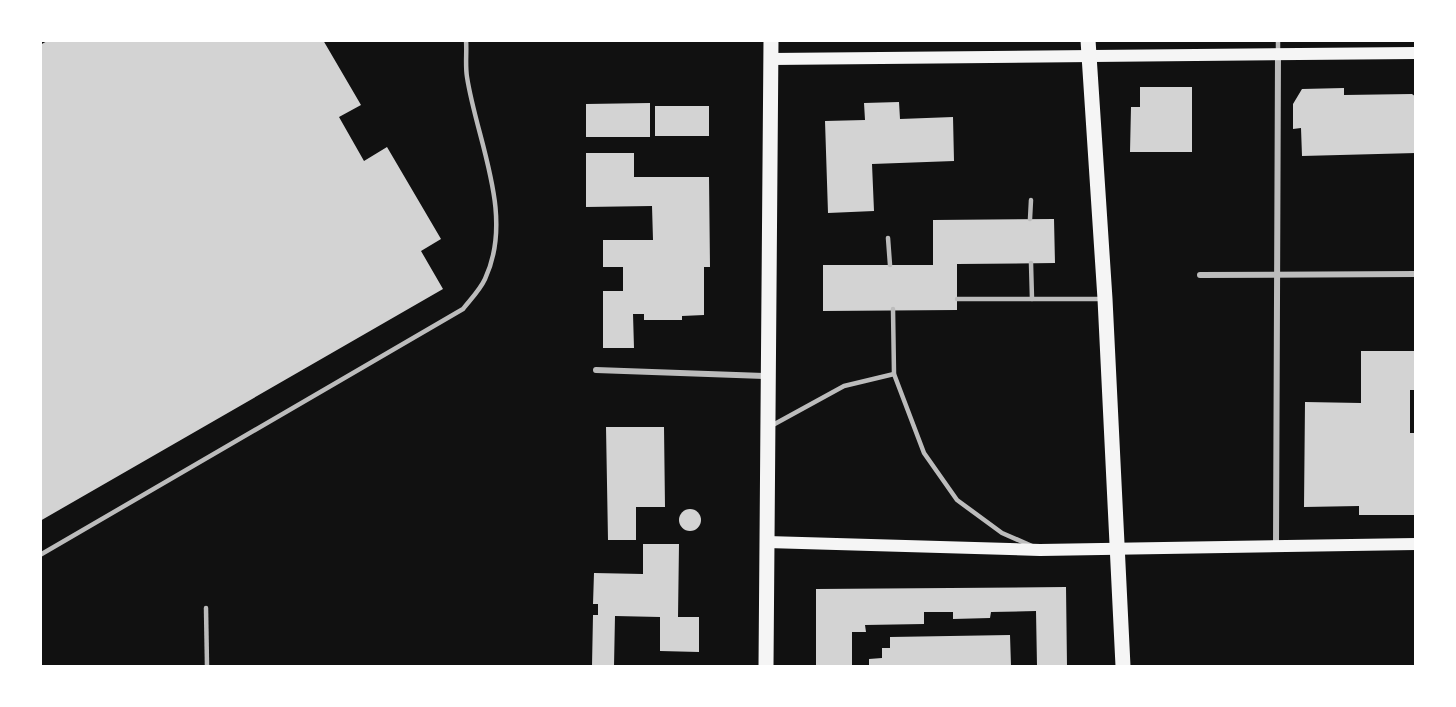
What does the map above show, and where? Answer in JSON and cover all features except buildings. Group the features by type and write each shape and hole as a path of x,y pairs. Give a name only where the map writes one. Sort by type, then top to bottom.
{"main road":[{"path":"766,666 771,40"},
{"path":"771,59 1089,48 1278,54 1416,53"},
{"path":"1089,48 1105,299 1123,666"},
{"path":"767,542 1040,549 1416,544"}],"street":[{"path":"1276,547 1278,54"},
{"path":"1200,275 1416,274"},
{"path":"596,370 767,376"}],"lane":[{"path":"40,555 463,309 484,280 494,250 496,226 494,195 467,76 466,40"},
{"path":"1278,40 1278,54"},
{"path":"1030,219 1031,200"},
{"path":"888,238 890,265"},
{"path":"1030,263 1032,299"},
{"path":"957,298 1105,299"},
{"path":"893,309 894,374 924,453 957,500 1002,532 1040,549"},
{"path":"768,428 844,386 894,374"},
{"path":"206,608 207,666"}]}
